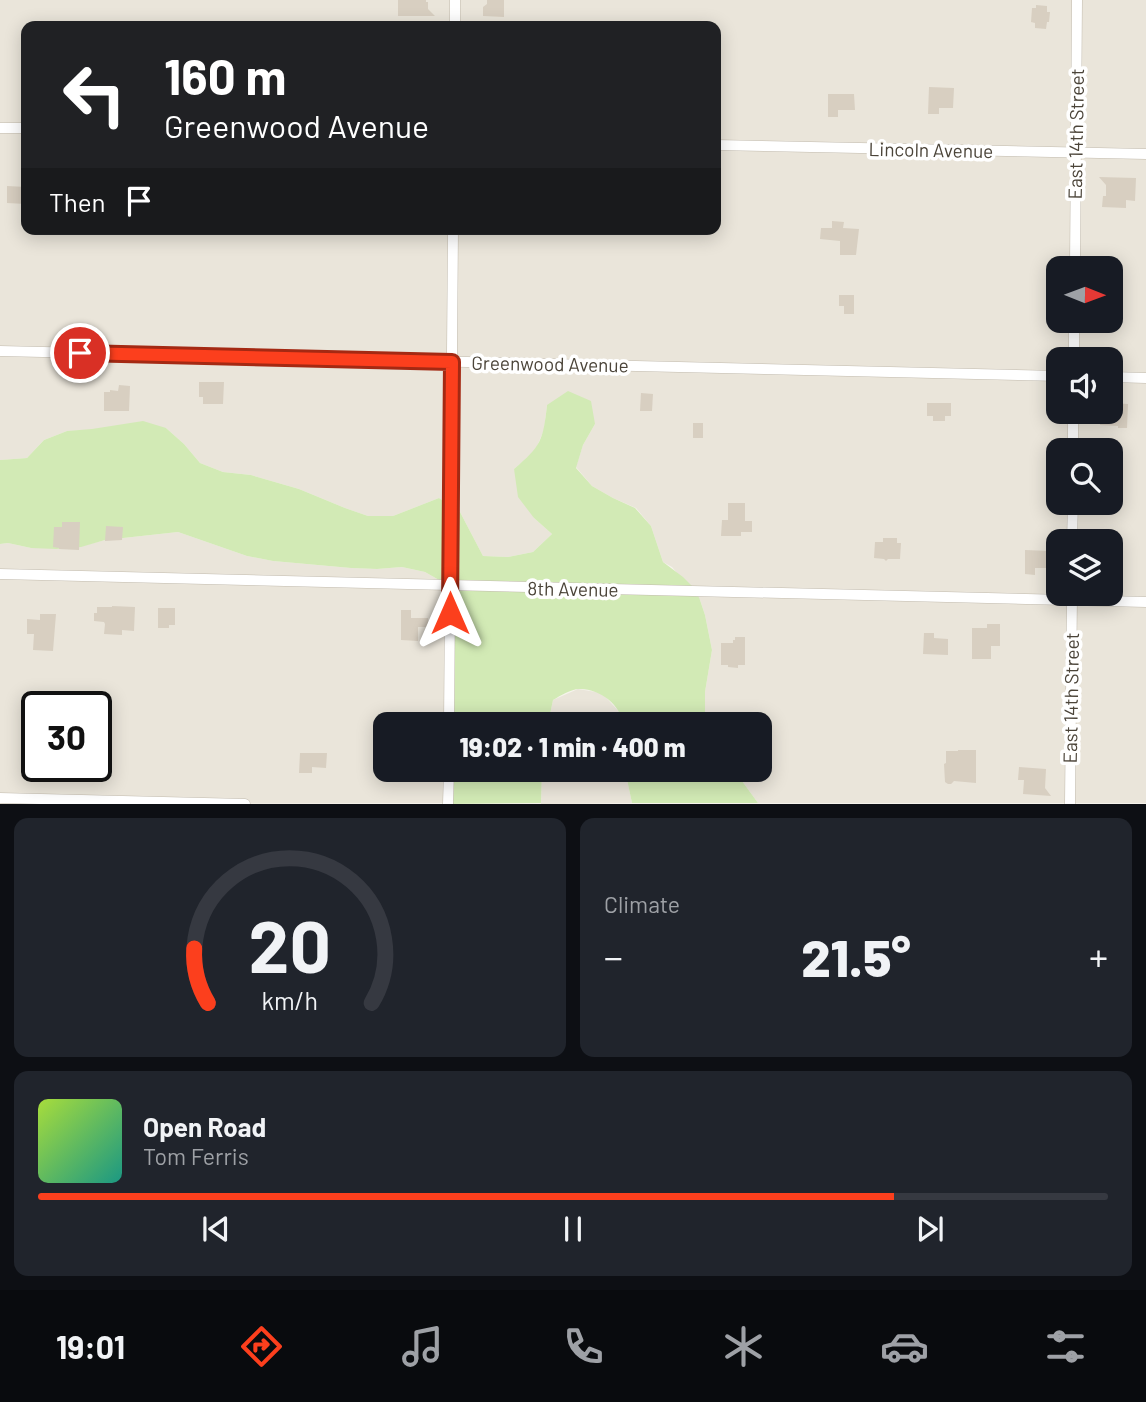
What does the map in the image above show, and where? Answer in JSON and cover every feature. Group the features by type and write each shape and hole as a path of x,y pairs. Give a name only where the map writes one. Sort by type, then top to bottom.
{"street":[{"path":"455,0 455,21"},
{"name":"East 14th Street","path":"1075,256 1077,0"},
{"path":"0,128 21,128"},
{"name":"Lincoln Avenue","path":"721,145 1146,154"},
{"path":"449,712 453,235"},
{"name":"Greenwood Avenue","path":"0,351 1046,376"},
{"path":"1123,377 1146,378"},
{"name":"8th Avenue","path":"0,574 450,586 1046,597"},
{"name":"8th Avenue","path":"1123,600 1146,602"},
{"name":"East 14th Street","path":"1070,803 1072,606"},
{"path":"448,803 449,782"},
{"path":"0,798 245,803"}],"shaded area":[{"path":"0,0 1146,0 1146,803 758,803 743,782 772,782 772,712 705,712 705,692 712,650 700,600 672,567 663,562 651,526 636,508 592,486 576,467 583,445 595,424 547,405 544,430 535,451 514,469 534,518 552,534 533,552 508,557 483,556 460,512 439,498 393,516 368,516 299,489 251,475 223,472 200,463 166,428 67,431 44,440 27,458 0,460"},
{"path":"178,532 247,556 351,568 402,567 425,572 446,584 447,712 373,712 373,782 447,782 447,803 75,804 0,797 0,544 31,548 81,546 105,540"},
{"path":"578,689 602,693 619,712 550,712 553,700"},
{"path":"542,782 628,782 632,803 541,804"}],"green space":[{"path":"568,391 591,401 595,424 583,445 576,468 592,486 635,508 651,526 663,562 695,589 705,615 712,650 705,692 705,712 619,712 608,699 594,691 579,689 553,700 550,712 447,712 446,584 425,572 402,567 351,568 273,561 247,556 178,532 105,540 81,547 56,549 0,544 0,460 27,458 44,440 67,431 143,421 166,428 200,463 223,472 251,475 299,489 368,516 393,516 439,498 460,512 483,556 508,557 533,552 552,534 534,518 518,497 514,469 539,442 547,405"},
{"path":"447,782 542,782 541,803 447,804"},
{"path":"628,782 743,782 758,803 632,803"}],"building":[{"path":"398,0 426,0 428,9 435,16 398,16"},
{"path":"487,0 504,0 504,17 483,16 483,7"},
{"path":"1036,5 1047,6 1047,12 1050,12 1046,29 1035,28 1035,23 1031,22 1032,8 1036,8"},
{"path":"929,87 954,88 953,108 939,108 939,114 928,114"},
{"path":"828,94 854,94 855,110 838,110 838,117 828,117"},
{"path":"1099,177 1136,178 1135,201 1126,200 1126,208 1102,207 1106,185"},
{"path":"7,186 21,187 21,204 7,203"},
{"path":"832,221 844,222 843,228 859,229 856,255 840,255 840,241 820,239 821,228 832,228"},
{"path":"839,295 854,295 854,314 844,314 844,306 839,306"},
{"path":"199,382 224,382 223,404 203,404 203,397 199,397"},
{"path":"119,385 130,386 129,411 104,411 104,392 118,391"},
{"path":"641,393 653,394 652,411 640,411"},
{"path":"927,403 951,403 951,416 945,416 945,421 933,421 933,416 927,416"},
{"path":"1123,404 1128,404 1127,428 1100,425 1123,424"},
{"path":"693,423 703,423 703,438 693,438"},
{"path":"728,503 745,503 745,521 752,521 752,532 741,532 741,536 721,536 722,520 728,520"},
{"path":"62,522 80,522 79,550 53,547 54,527 62,527"},
{"path":"106,526 123,527 122,540 105,541"},
{"path":"883,538 897,538 897,543 901,543 900,559 886,561 874,558 875,542 883,542"},
{"path":"1025,550 1046,551 1046,568 1035,568 1035,575 1025,574"},
{"path":"97,607 135,607 134,631 122,630 122,635 104,634 105,624 94,621 94,613 97,613"},
{"path":"158,608 175,608 175,625 158,628"},
{"path":"401,610 411,610 411,618 428,618 428,627 418,627 418,641 401,640"},
{"path":"40,614 56,614 53,651 33,650 34,634 27,634 27,619 40,620"},
{"path":"987,624 1000,624 1000,646 991,646 991,659 972,659 972,628 987,628"},
{"path":"924,633 934,633 934,638 948,639 948,655 923,654"},
{"path":"735,637 745,637 745,665 738,665 738,668 721,665 721,643 733,643"},
{"path":"976,750 976,783 945,782 946,751"},
{"path":"300,753 327,753 326,768 312,767 312,773 299,773"},
{"path":"1019,767 1046,769 1045,788 1051,796 1023,794 1024,780 1018,780"}],"route":[{"path":"80,353 452,362 450,613"}]}
